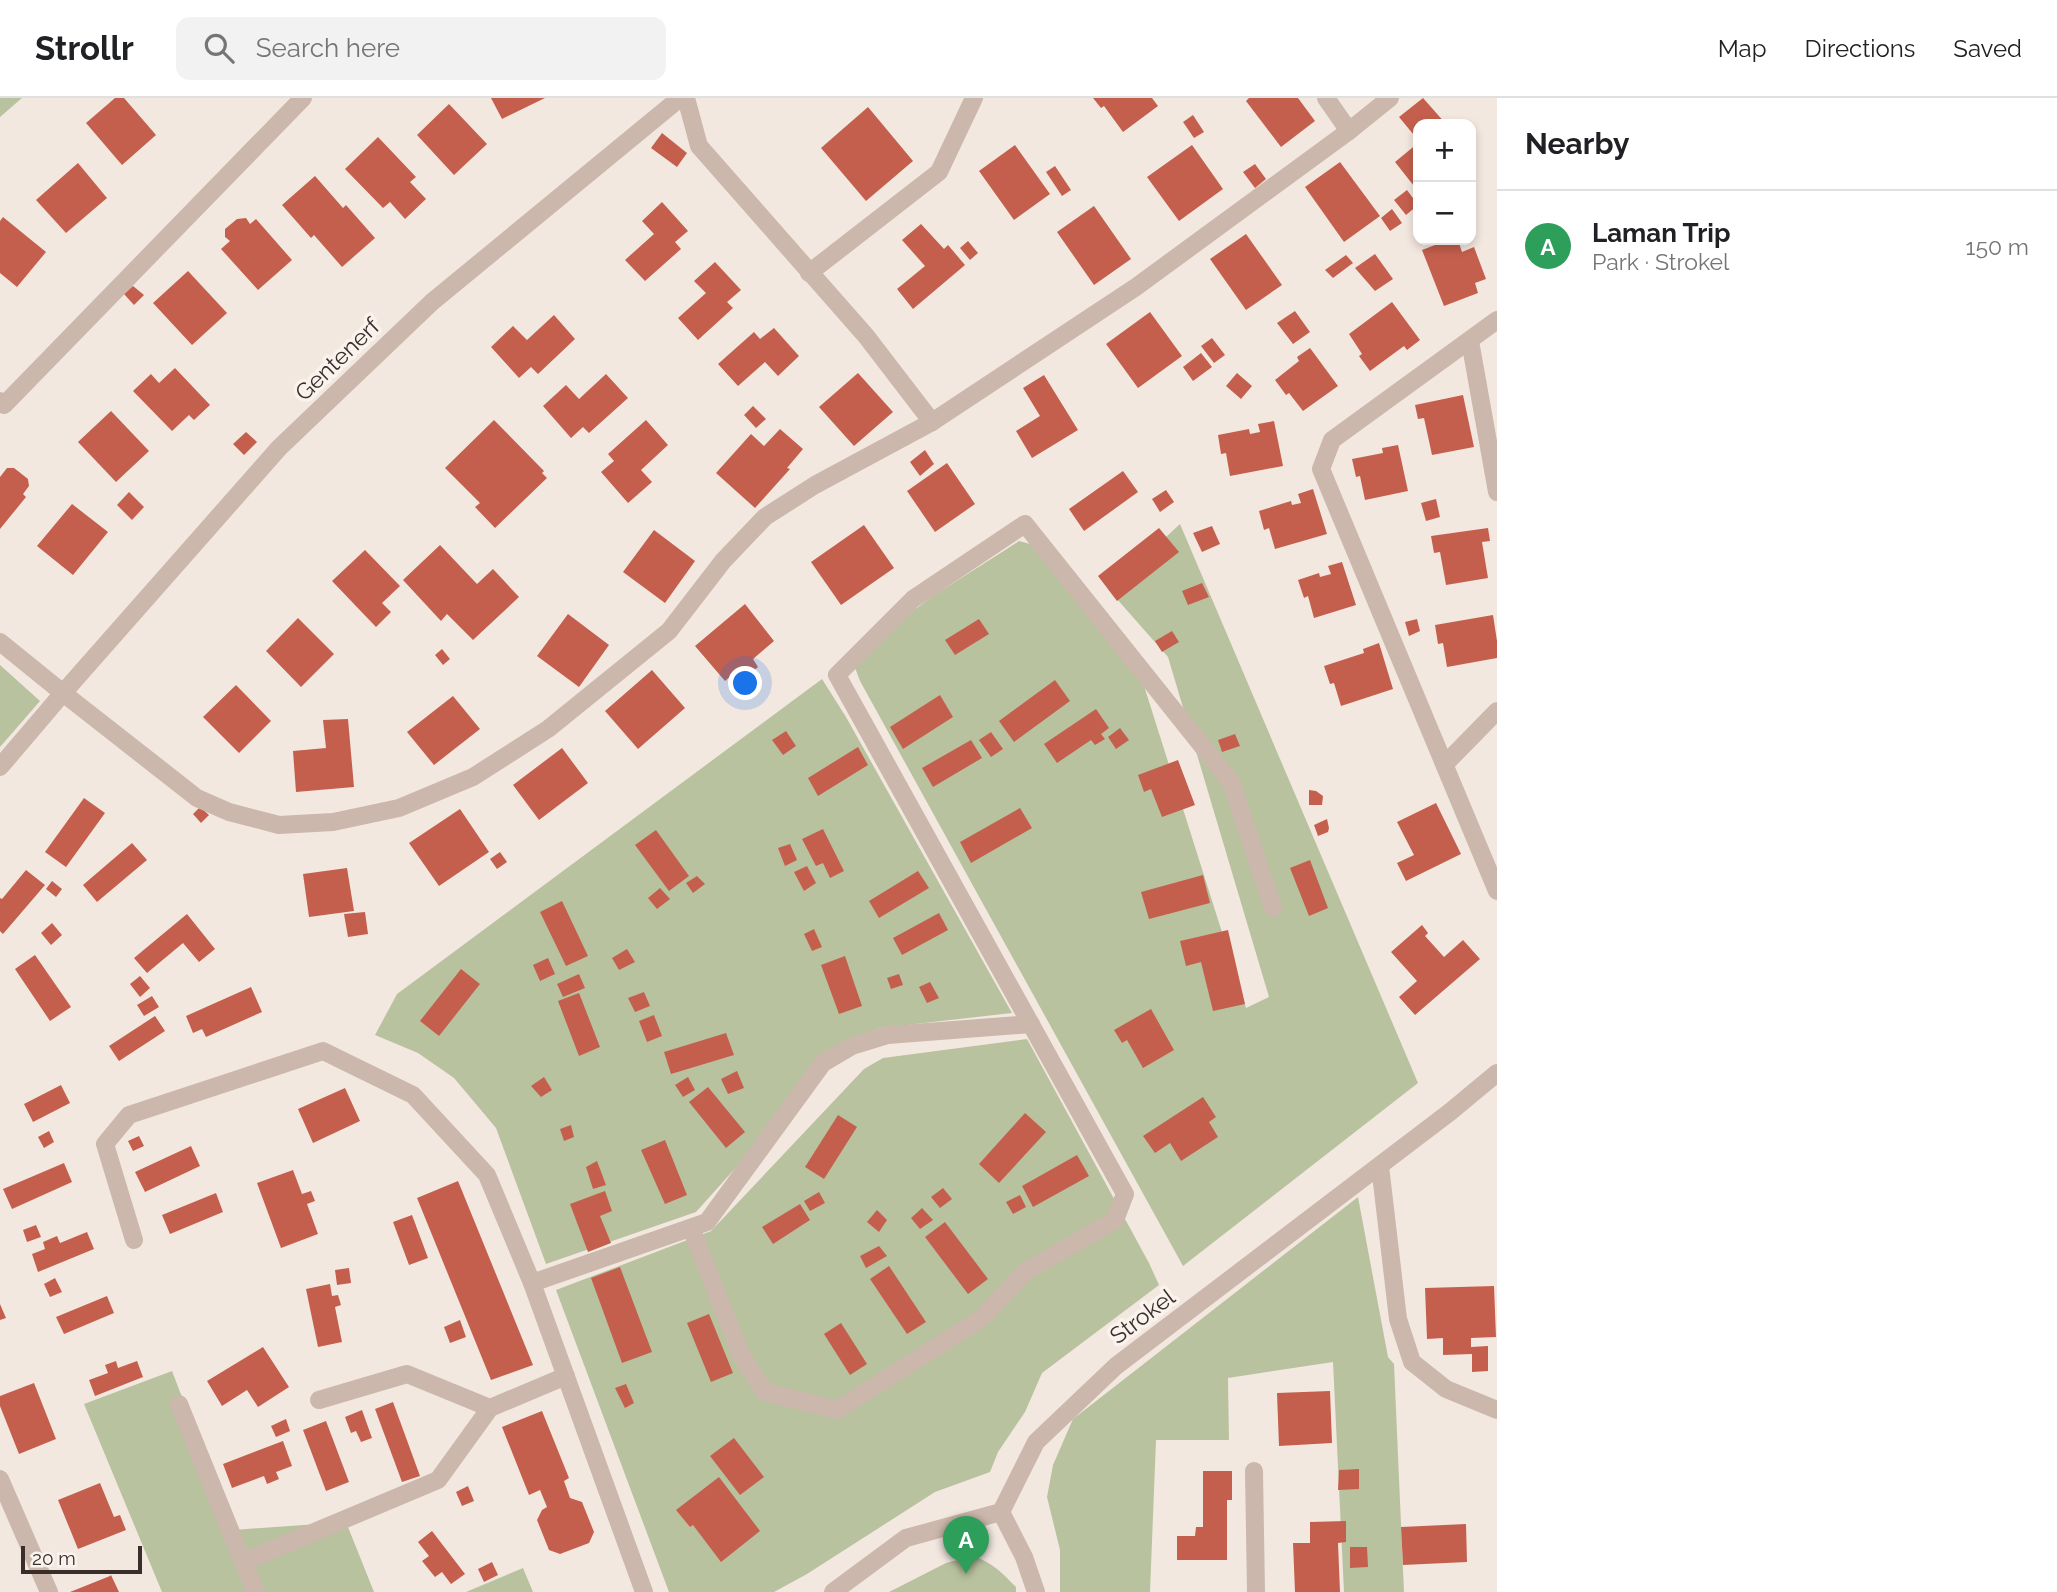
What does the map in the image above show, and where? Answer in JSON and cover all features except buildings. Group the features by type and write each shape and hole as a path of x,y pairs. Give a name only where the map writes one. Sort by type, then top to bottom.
{"street":[{"path":"0,401 4,405 303,98"},
{"name":"Gentenerf","path":"0,767 279,447 432,302 680,98"},
{"path":"686,98 699,146 866,336 932,422"},
{"path":"809,273 939,172 974,98"},
{"path":"1326,98 1349,131"},
{"path":"0,642 197,798 229,812 279,825 332,822 399,808 473,777 548,729 669,631 723,561 765,517 815,485 932,422 1136,287 1391,98"},
{"path":"1497,320 1332,440 1321,469 1497,891"},
{"path":"1470,341 1497,492"},
{"path":"691,1228 741,1355 765,1392 837,1410 982,1318 1026,1271 1115,1220 1125,1194 837,675 913,599 1025,524 1231,782 1273,908"},
{"path":"1445,764 1497,711"},
{"path":"532,1283 707,1222 823,1063 852,1046 888,1035 1031,1024"},
{"path":"134,1240 105,1144 130,1115 323,1051 413,1095 487,1175 532,1283 644,1592"},
{"name":"Strokel","path":"1001,1511 1036,1442 1116,1366 1380,1166 1497,1073"},
{"path":"1380,1166 1398,1319 1412,1362 1446,1389 1497,1410"},
{"path":"319,1400 408,1374 490,1408"},
{"path":"243,1562 438,1480 490,1408 566,1376"},
{"path":"179,1404 256,1592"},
{"path":"1254,1471 1256,1592"},
{"path":"0,1479 48,1592"},
{"path":"833,1592 906,1538 1001,1511 1024,1557 1036,1592"}],"green space":[{"path":"0,98 22,98 0,117"},
{"path":"1180,524 1418,1083 1183,1266 860,681 851,657 933,596 1019,541 1034,545 1139,670 1246,1008 1269,997 1168,657 1109,590"},
{"path":"0,665 40,701 0,747"},
{"path":"822,679 1012,1013 880,1028 847,1044 696,1212 546,1264 496,1128 454,1078 418,1053 375,1035 397,994"},
{"path":"1027,1039 1159,1285 1042,1373 1025,1412 998,1452 990,1472 935,1492 807,1574 774,1592 669,1592 556,1290 711,1231 864,1069 883,1058"},
{"path":"1358,1197 1388,1357 1394,1364 1404,1592 1344,1592 1333,1362 1228,1378 1229,1440 1156,1440 1150,1592 1060,1592 1060,1550 1047,1497 1053,1465 1073,1419"},
{"path":"172,1371 233,1530 346,1522 374,1592 162,1592 84,1404"},
{"path":"973,1556 996,1568 1016,1587 1016,1592 889,1592 946,1563"},
{"path":"523,1568 533,1592 466,1592"}],"place":[{"name":"Laman Trip","path":"966,1574"}]}
